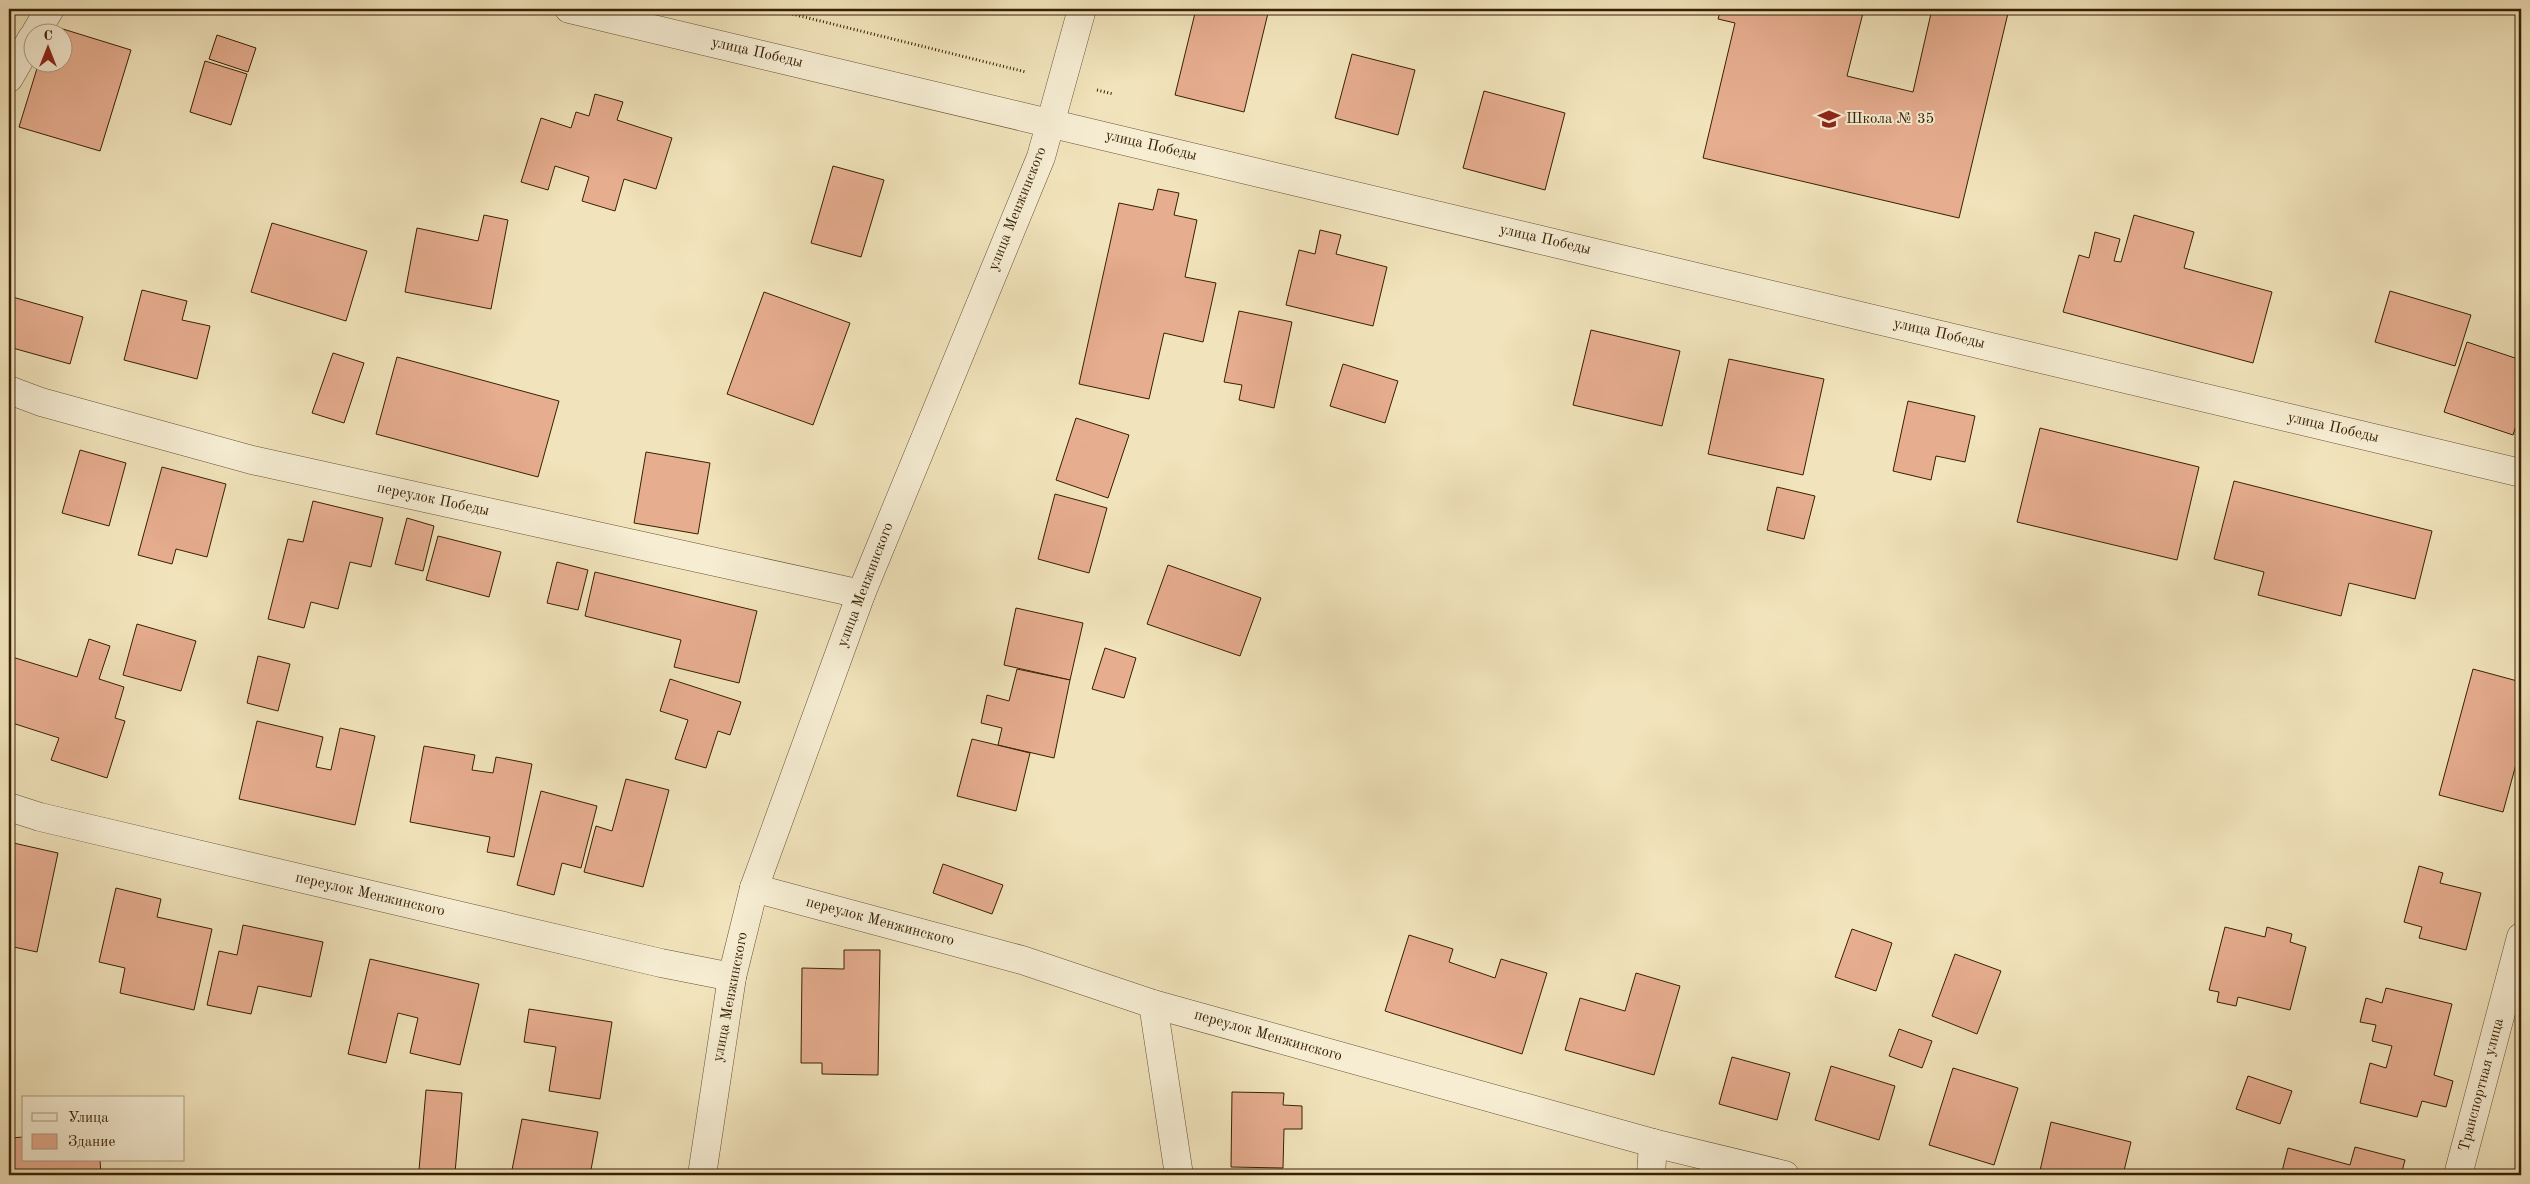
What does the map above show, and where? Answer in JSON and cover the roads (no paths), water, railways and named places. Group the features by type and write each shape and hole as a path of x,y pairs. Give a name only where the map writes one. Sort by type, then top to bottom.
{"street":[{"path":"42,22 50,9"},
{"name":"улица Победы","path":"569,9 2521,474"},
{"name":"улица Менжинского","path":"702,1175 732,977 754,888 861,594 1041,157 1082,9"},
{"path":"9,78 22,55"},
{"name":"переулок Победы","path":"9,390 41,402 252,460 861,594"},
{"name":"переулок Менжинского","path":"9,807 40,817 661,963 732,977"},
{"name":"переулок Менжинского","path":"754,888 1022,960 1152,1004 1653,1143 1785,1175"},
{"name":"Транспортная улица","path":"2458,1175 2521,937"},
{"path":"1152,1004 1180,1175"},
{"path":"1651,1175 1653,1143"}],"place":[{"name":"Школа № 35","path":"1829,119"}]}
